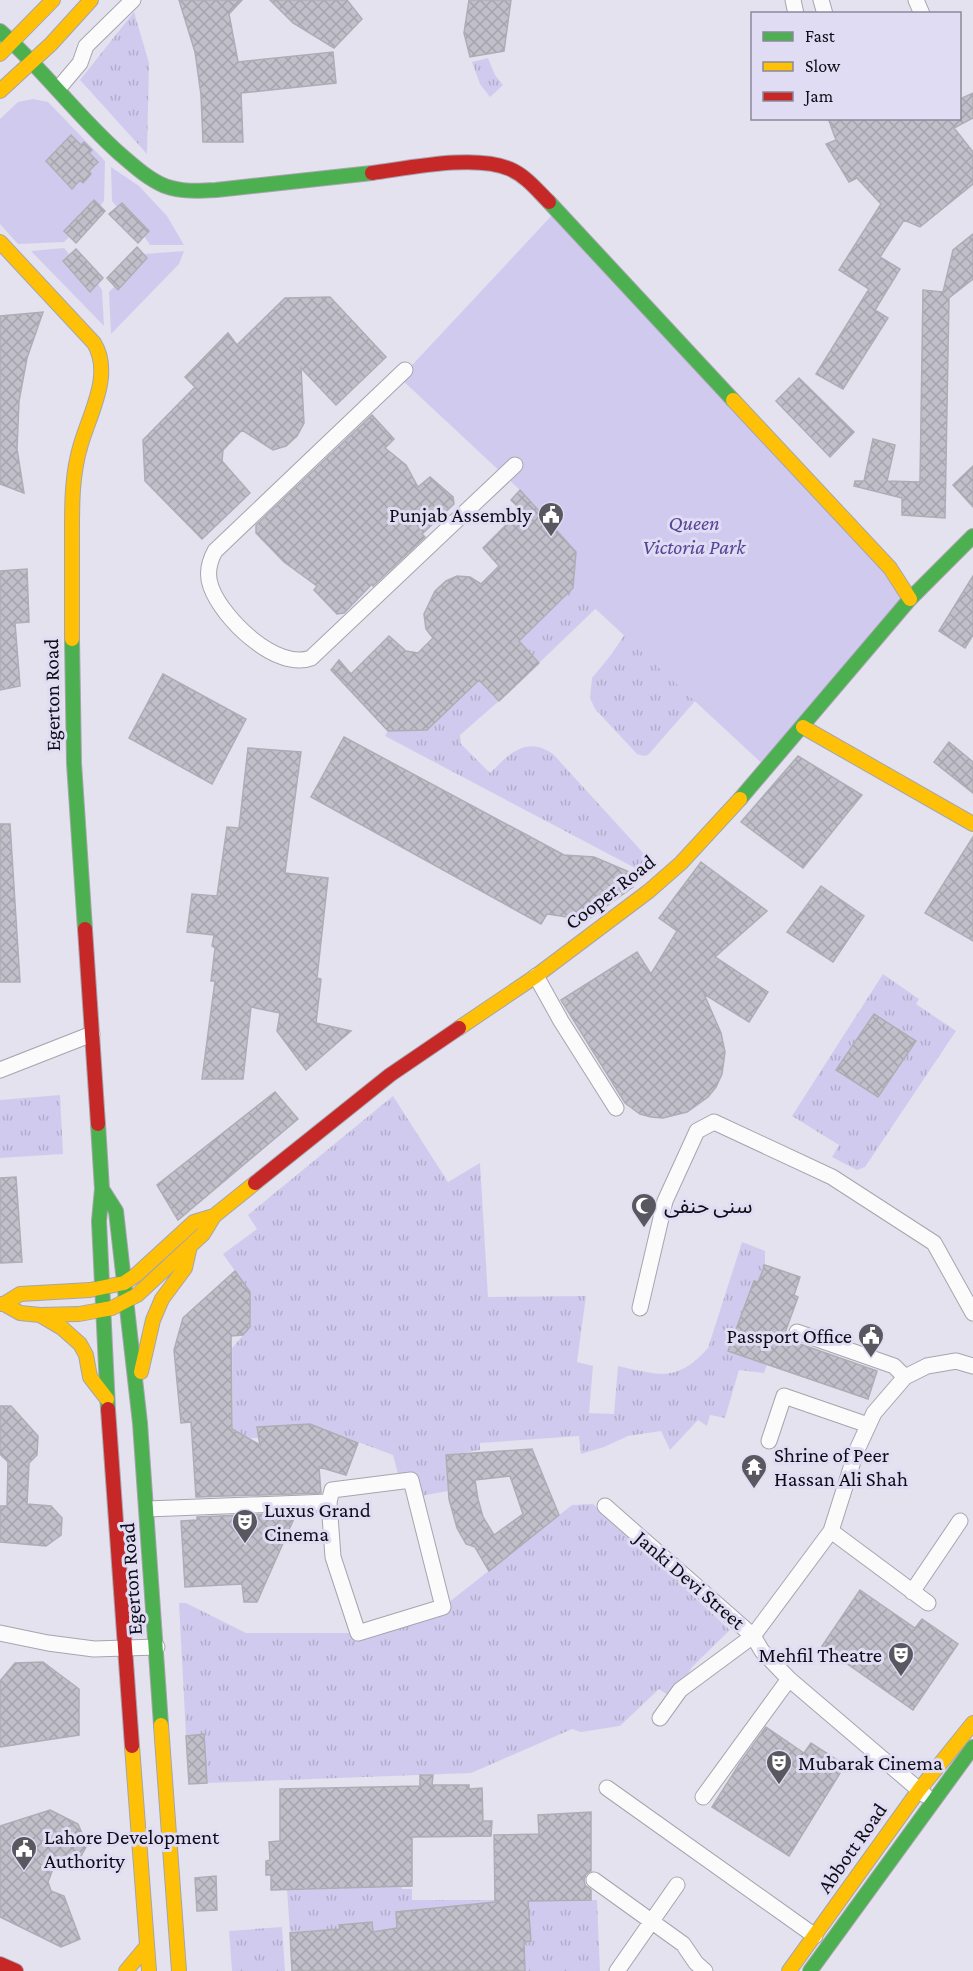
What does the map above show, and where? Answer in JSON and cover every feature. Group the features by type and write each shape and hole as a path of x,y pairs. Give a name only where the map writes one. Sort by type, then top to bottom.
{"main road":[{"path":"0,54 53,0"},
{"path":"0,91 33,61 92,0"},
{"path":"0,32 33,61 107,144 138,170 168,187 207,191 477,162 514,169 531,183 895,574 910,599"},
{"name":"Egerton Road","path":"0,242 94,343 99,351 101,371 98,398 80,445 72,492 74,763 102,1189 99,1221 107,1399 149,1971"},
{"name":"Cooper Road","path":"40,1315 102,1311 127,1301 203,1234 214,1216 390,1074 536,976 649,891 681,863 729,812 910,599 973,536"},
{"path":"895,574 927,581"},
{"path":"803,727 973,824"},
{"name":"Egerton Road","path":"102,1189 116,1211 137,1392 157,1647 178,1971"},
{"name":"Cooper Road","path":"124,1283 136,1275 194,1222 214,1216"},
{"path":"137,1392 153,1320 162,1299 185,1268 190,1246"},
{"path":"2,1304 20,1294 102,1288 124,1283"},
{"path":"2,1304 20,1313 40,1315 62,1328 80,1344 86,1355 90,1377 107,1399"},
{"name":"Abbott Road","path":"789,1971 919,1790 952,1752 973,1723"},
{"name":"Abbott Road","path":"810,1971 932,1801 969,1762 973,1747"},
{"path":"952,1752 969,1762"},
{"path":"126,1971 146,1947"},
{"path":"0,1964 16,1971"}],"street":[{"path":"57,88 80,63 87,45 133,0"},
{"path":"405,369 215,551 208,573 210,587 221,605 244,633 259,645 295,662 311,658 515,465"},
{"path":"536,976 561,1021 616,1108"},
{"path":"0,1070 92,1034"},
{"path":"640,1308 665,1201 697,1131 714,1122 832,1176 934,1243 973,1313"},
{"path":"797,1332 894,1366 905,1377"},
{"path":"660,1719 680,1690 753,1636 831,1531 856,1452 868,1425 874,1413 905,1377 927,1366 956,1361 973,1366"},
{"path":"769,1441 784,1396 868,1425"},
{"path":"411,1480 443,1607 358,1633 333,1557 329,1503 332,1490 411,1480"},
{"path":"147,1509 329,1503"},
{"name":"Janki Devi Street","path":"605,1506 753,1636 762,1651 789,1679 932,1801"},
{"path":"912,1592 960,1521"},
{"path":"831,1531 928,1603"},
{"path":"0,1633 94,1650 157,1647"},
{"path":"703,1797 789,1679"},
{"path":"607,1788 815,1936"},
{"path":"594,1880 682,1944 697,1968"},
{"path":"617,1971 677,1885"}],"green space":[{"path":"134,12 149,63 147,154 80,80"},
{"path":"488,58 495,75 503,85 490,97 480,84 472,62"},
{"path":"33,99 48,102 105,161 104,201 100,206 94,200 65,231 69,237 64,242 18,244 0,224 0,119 18,102"},
{"path":"111,167 139,186 167,216 184,245 150,245 122,203 117,207 112,201"},
{"name":"Queen Victoria Park","path":"555,212 912,594 769,770 573,588 576,552 520,490 400,378"},
{"path":"64,248 69,254 63,262 90,292 98,284 102,290 104,326 31,251"},
{"path":"184,251 179,264 111,334 109,292 114,287 119,290 147,258 144,254"},
{"path":"574,580 616,589 539,663 519,641 573,588"},
{"path":"786,597 648,755 637,754 595,709 590,698 592,678 632,624"},
{"path":"479,680 499,701 460,735 461,744 490,773 518,749 534,746 553,754 647,857 637,869 385,736 388,731 427,730"},
{"path":"883,974 919,999 916,1004 956,1031 865,1167 857,1170 832,1157 839,1145 792,1116"},
{"path":"60,1095 63,1154 0,1158 0,1100"},
{"path":"393,1096 448,1182 480,1163 488,1297 586,1296 577,1362 593,1366 589,1413 614,1414 618,1366 667,1374 687,1367 708,1348 742,1242 765,1251 765,1265 758,1282 754,1281 729,1351 767,1365 764,1373 739,1370 725,1418 710,1415 707,1426 698,1420 670,1450 661,1431 628,1436 581,1454 579,1436 480,1443 480,1450 446,1456 448,1491 415,1497 400,1482 393,1455 310,1424 257,1427 259,1438 249,1438 233,1429 232,1348 250,1327 250,1292 223,1254 257,1229 248,1215"},
{"path":"593,1504 730,1630 692,1667 674,1699 659,1689 620,1726 581,1732 572,1729 471,1773 207,1783 204,1735 186,1736 179,1603 186,1603 246,1633 354,1633 443,1607 572,1505"},
{"path":"402,1886 402,1889 412,1889 412,1900 597,1900 600,1971 525,1971 524,1942 531,1940 528,1907 396,1912 397,1928 373,1932 372,1922 340,1929 290,1933 287,1889"},
{"path":"282,1927 285,1971 232,1971 229,1931"}],"building":[{"path":"179,0 242,0 229,14 238,62 333,52 336,83 241,93 243,142 203,142 201,95 195,52"},
{"path":"270,0 347,0 362,19 334,48 293,23"},
{"path":"469,0 511,0 504,51 470,57 464,33"},
{"path":"973,93 973,118 954,128 973,152 973,184 920,227 904,220 880,257 900,269 875,310 888,318 843,389 816,374 869,289 839,270 881,204 857,178 849,182 826,144 836,140 829,120 961,120 961,99"},
{"path":"71,135 81,145 84,142 92,150 89,153 98,162 89,171 91,174 83,183 80,180 72,189 46,161"},
{"path":"94,200 105,211 76,243 64,231"},
{"path":"122,203 149,231 138,243 109,214"},
{"path":"973,234 973,279 949,298 945,518 902,515 902,498 854,486 855,481 864,481 873,439 895,445 887,481 920,482 923,290 943,292 953,250"},
{"path":"137,247 147,258 118,290 107,278"},
{"path":"76,249 103,278 90,292 63,261"},
{"path":"330,297 386,357 336,405 301,368 304,423 297,436 286,446 273,450 242,430 223,450 222,461 250,493 202,539 145,481 143,440 195,387 185,377 228,333 237,345 285,298"},
{"path":"43,312 27,358 19,401 17,449 24,493 0,484 0,316"},
{"path":"799,378 854,432 830,457 776,401"},
{"path":"372,415 394,439 385,448 406,465 418,487 430,477 453,497 454,504 422,534 425,537 373,586 372,584 344,613 337,614 314,590 317,586 284,562 256,533 256,525"},
{"path":"973,466 973,507 953,485"},
{"path":"520,490 576,552 573,588 519,641 539,663 499,701 479,680 427,730 388,731 331,670 339,660 351,674 389,636 406,651 418,653 433,638 426,629 424,614 435,591 446,581 457,576 470,577 481,584 499,566 483,548 521,510 511,500"},
{"path":"27,569 29,622 15,623 20,686 0,690 0,571"},
{"path":"973,576 973,635 965,648 939,631"},
{"path":"163,674 246,719 212,784 129,738"},
{"path":"344,737 564,855 594,857 632,873 626,882 633,887 587,920 547,914 541,924 311,797"},
{"path":"949,742 973,762 973,793 934,762"},
{"path":"248,748 301,752 285,873 328,878 317,978 321,979 316,1023 351,1031 306,1070 277,1031 280,1013 251,1007 243,1079 202,1079 215,981 211,981 215,948 212,946 214,935 187,932 192,894 217,896 227,827 239,828"},
{"path":"798,756 862,795 803,868 741,822"},
{"path":"0,824 10,824 20,982 0,982"},
{"path":"973,837 973,941 925,913"},
{"path":"701,862 767,911 715,957 768,992 749,1022 704,994 721,1033 725,1052 722,1074 708,1097 687,1112 663,1118 651,1117 640,1114 625,1103 561,1000 637,952 651,974 677,931 659,918"},
{"path":"821,886 864,916 833,962 787,932"},
{"path":"874,1014 916,1041 878,1097 836,1070"},
{"path":"275,1092 298,1119 178,1220 157,1185"},
{"path":"16,1177 22,1262 0,1263 0,1178"},
{"path":"765,1265 800,1277 794,1295 798,1297 783,1338 877,1371 868,1399 728,1351 754,1281 758,1282"},
{"path":"235,1271 250,1292 250,1327 243,1335 231,1336 232,1429 260,1445 257,1427 310,1424 358,1443 346,1475 319,1467 321,1493 196,1497 191,1422 181,1423 174,1350 183,1318"},
{"path":"0,1406 11,1406 38,1436 37,1455 29,1463 27,1504 51,1506 62,1518 61,1535 46,1546 0,1542 0,1506 7,1506 8,1462 0,1454"},
{"path":"532,1449 559,1515 489,1571 475,1547 466,1544 457,1528 449,1499 446,1455","holes":["510,1476 523,1514 494,1535 483,1517 475,1480"]},
{"path":"320,1512 296,1514 257,1602 244,1602 242,1584 185,1587 181,1521 197,1520 197,1517"},
{"name":"Mehfil Theatre","path":"860,1590 915,1628 922,1619 958,1644 913,1710 822,1646"},
{"path":"43,1662 79,1689 79,1735 0,1747 0,1681 15,1663"},
{"name":"Mubarak Cinema","path":"766,1727 804,1753 811,1743 845,1765 789,1856 712,1807"},
{"path":"204,1734 207,1783 189,1784 186,1736"},
{"path":"420,1775 433,1775 432,1785 469,1785 469,1789 482,1788 483,1821 492,1821 491,1836 412,1837 412,1886 271,1890 271,1875 266,1875 266,1861 270,1860 269,1842 280,1841 280,1789 420,1786"},
{"path":"50,1810 78,1824 87,1845 80,1858 54,1866 48,1882 51,1891 64,1896 80,1939 61,1947 0,1917 0,1826"},
{"path":"591,1812 591,1871 586,1874 584,1880 585,1885 591,1890 591,1900 528,1901 531,1941 524,1942 525,1971 292,1971 290,1933 340,1929 339,1925 372,1922 373,1932 397,1928 396,1912 495,1902 494,1835 539,1834 538,1815"},
{"path":"216,1876 217,1910 197,1911 195,1878"}],"traffic: fast":[{"path":"0,31 104,139 141,172 165,186 184,190 216,190 372,173"},
{"path":"549,202 733,400"},
{"path":"740,799 910,599 973,536"},
{"path":"72,639 74,763 85,929"},
{"path":"98,1124 102,1189 99,1221 108,1409"},
{"path":"102,1189 116,1211 140,1423 161,1725"},
{"path":"810,1971 973,1747"}],"traffic: slow":[{"path":"0,54 53,0"},
{"path":"0,91 51,44 91,0"},
{"path":"0,242 94,343 99,355 101,380 81,444 74,481 72,639"},
{"path":"733,400 890,568 910,599"},
{"path":"803,727 973,824"},
{"path":"459,1028 536,976 649,891 681,863 740,799"},
{"path":"0,1304 20,1313 40,1315 79,1314 112,1308 137,1295 203,1234 214,1216 255,1183"},
{"path":"4,1304 20,1294 90,1290 124,1283 136,1275 194,1222 214,1216"},
{"path":"141,1372 153,1320 162,1299 185,1268 190,1246"},
{"path":"40,1315 62,1328 80,1344 86,1355 90,1377 107,1399"},
{"path":"789,1971 919,1790 973,1723"},
{"path":"161,1725 179,1971"},
{"path":"132,1746 149,1971"},
{"path":"126,1971 146,1947"}],"traffic: jam":[{"path":"372,173 442,163 496,165 521,175 549,202"},
{"path":"85,929 98,1124"},
{"path":"255,1183 390,1075 459,1028"},
{"path":"108,1409 132,1746"},
{"path":"0,1964 16,1971"}],"place":[{"name":"Punjab Assembly","path":"551,538"},
{"name":"سنی حنفی","path":"644,1229"},
{"name":"Passport Office","path":"871,1359"},
{"name":"Shrine of Peer Hassan Ali Shah","path":"754,1490"},
{"name":"Luxus Grand Cinema","path":"245,1545"},
{"name":"Mehfil Theatre","path":"901,1678"},
{"name":"Mubarak Cinema","path":"779,1786"},
{"name":"Lahore Development Authority","path":"24,1872"}]}
